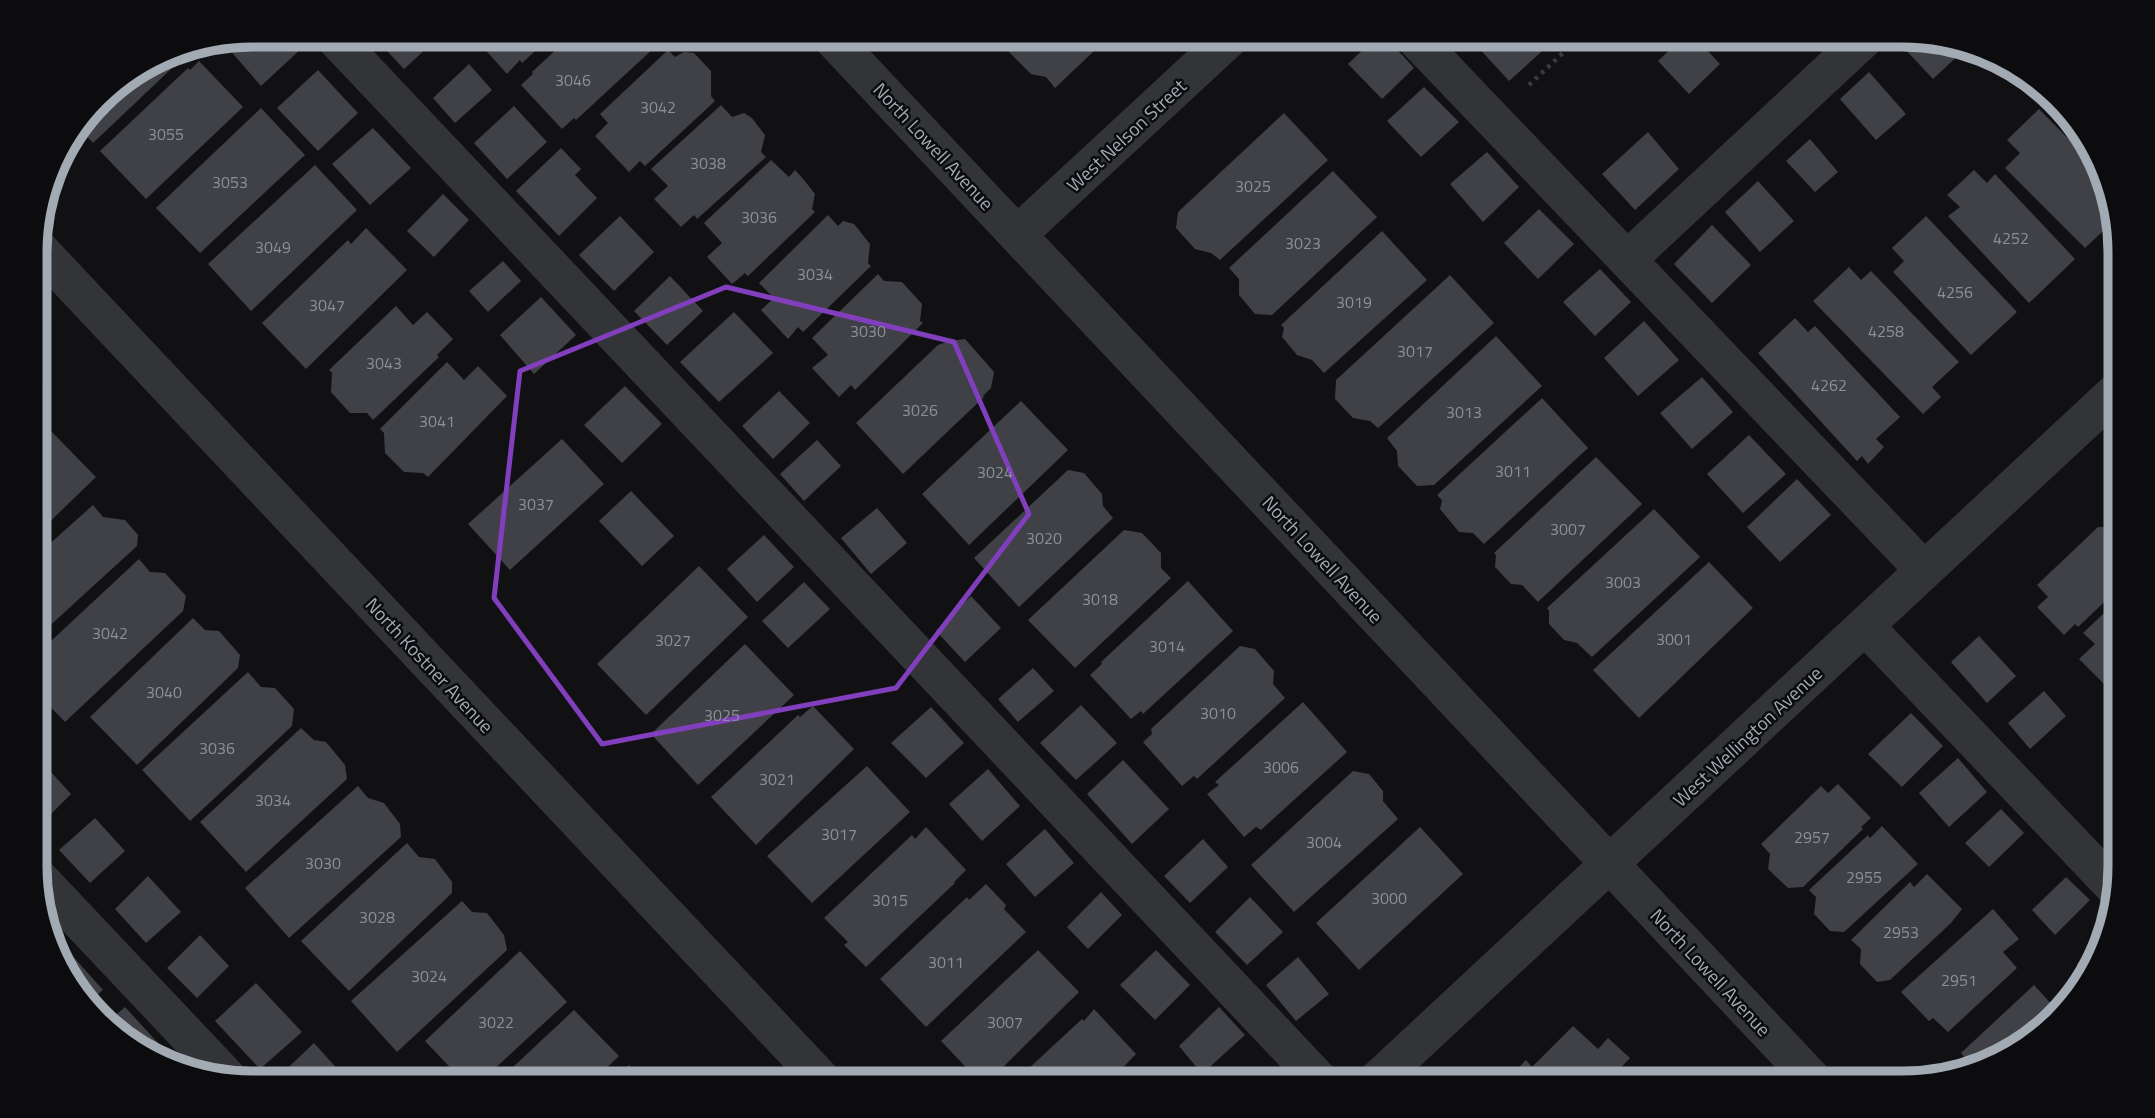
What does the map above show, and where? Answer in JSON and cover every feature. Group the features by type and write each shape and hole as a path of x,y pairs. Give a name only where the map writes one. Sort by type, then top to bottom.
{"street":[{"name":"West Nelson Street","path":"1018,234 1220,47"},
{"path":"1424,47 1924,570"},
{"path":"1627,260 1855,47"},
{"path":"344,48 1310,1070"},
{"name":"North Lowell Avenue","path":"841,48 1804,1070"},
{"name":"North Kostner Avenue","path":"48,259 813,1071"},
{"name":"West Wellington Avenue","path":"1388,1070 2108,399"},
{"path":"1865,626 2107,880"},
{"path":"49,888 219,1068"}],"path":[{"path":"1527,87 1569,47"}],"highlighted area":[{"path":"726,287 954,342 1029,514 896,688 602,744 494,598 520,371"}],"building":[{"path":"1098,47 1055,88 1046,77 1031,74 1009,52 1010,48"},
{"path":"1365,47 1395,47 1414,68 1382,99 1348,64"},
{"path":"1478,47 1546,47 1509,81"},
{"path":"1672,47 1704,47 1720,64 1689,94 1658,61"},
{"path":"1903,47 1959,55 1933,79"},
{"path":"302,48 302,48 261,86 229,49"},
{"path":"384,48 427,48 404,69"},
{"path":"484,48 539,48 522,63 520,60 507,74"},
{"path":"558,48 654,48 576,120 574,118 562,129 521,85"},
{"path":"668,50 675,57 684,52 694,53 711,71 711,96 715,101 645,166 640,161 629,172 595,136 608,123 600,114"},
{"path":"180,60 93,143 85,135 117,98 161,68"},
{"path":"199,61 243,107 146,199 100,151 188,68 190,70"},
{"path":"469,64 492,90 455,123 433,98"},
{"path":"318,70 358,113 318,151 277,108"},
{"path":"1869,72 1906,114 1876,140 1840,99"},
{"path":"1424,87 1459,122 1421,157 1387,121"},
{"path":"721,105 732,117 744,113 752,118 765,135 761,152 766,157 697,219 694,215 681,227 654,199 668,186 651,169"},
{"path":"514,106 547,142 507,179 474,143"},
{"path":"261,108 305,155 200,253 156,208"},
{"path":"2039,109 2081,151 2101,199 2106,228 2085,248 2005,168 2020,153 2007,140"},
{"path":"1284,113 1328,160 1220,260 1211,253 1195,249 1176,228 1178,212"},
{"path":"373,128 411,168 370,205 332,164"},
{"path":"1648,132 1679,169 1635,210 1602,174"},
{"path":"1810,139 1838,172 1815,192 1786,161"},
{"path":"561,148 581,169 575,175 597,198 559,236 516,191"},
{"path":"1487,152 1519,187 1483,222 1450,184"},
{"path":"771,160 789,177 795,170 804,180 815,194 812,209 815,212 748,276 745,273 732,284 707,257 722,243 704,223"},
{"path":"315,165 357,210 251,311 208,264"},
{"path":"1974,170 1987,183 1995,174 2075,259 2029,303 1948,216 1960,207 1947,195"},
{"path":"1333,171 1377,217 1272,315 1255,314 1239,295 1239,279 1229,268"},
{"path":"1758,181 1794,221 1760,252 1725,212"},
{"path":"443,194 469,220 434,257 407,231"},
{"path":"1539,209 1574,244 1538,279 1504,243"},
{"path":"828,215 838,226 843,221 854,224 870,244 868,263 871,266 803,332 798,327 788,339 761,310 774,298 759,283"},
{"path":"620,216 654,252 614,291 579,255"},
{"path":"1926,216 2017,312 1971,355 1893,272 1904,261 1892,248"},
{"path":"1712,225 1751,265 1712,303 1674,264"},
{"path":"366,228 407,270 306,369 262,323 348,240 351,244"},
{"path":"1382,231 1427,280 1324,373 1312,360 1297,355 1282,337 1284,328 1281,325"},
{"path":"503,261 521,281 488,312 469,291"},
{"path":"1849,267 1861,280 1871,271 1959,362 1932,387 1941,397 1923,414 1813,301"},
{"path":"1600,269 1631,302 1595,336 1563,302"},
{"path":"878,274 884,281 902,282 922,304 920,321 923,323 855,390 851,385 839,397 812,368 828,355 812,338"},
{"path":"1450,275 1494,323 1378,428 1370,421 1353,418 1335,399 1336,380"},
{"path":"670,276 703,311 667,345 634,311"},
{"path":"541,297 576,335 534,374 500,335"},
{"path":"396,306 413,325 427,312 453,339 437,355 439,357 373,420 367,413 350,413 331,392 332,373 329,370"},
{"path":"734,312 773,353 719,402 680,362"},
{"path":"1795,318 1808,332 1815,326 1900,417 1876,439 1884,447 1868,464 1862,456 1857,461 1758,353"},
{"path":"1644,321 1679,360 1638,396 1604,358"},
{"path":"1496,336 1542,386 1434,485 1417,486 1398,466 1397,451 1387,438"},
{"path":"965,339 994,372 991,388 903,474 856,423 938,345"},
{"path":"447,362 464,380 478,366 507,396 428,477 423,473 404,472 385,453 384,433 380,429"},
{"path":"1702,377 1733,412 1692,449 1660,413"},
{"path":"625,386 662,424 622,463 584,425"},
{"path":"779,391 810,423 773,459 742,426"},
{"path":"1542,398 1588,448 1484,544 1473,533 1459,532 1440,509 1442,500 1437,495"},
{"path":"1021,401 1068,450 969,545 922,494"},
{"path":"51,431 96,477 48,524 48,434"},
{"path":"1749,435 1786,474 1743,513 1707,474"},
{"path":"562,439 604,484 510,570 468,524"},
{"path":"817,440 841,466 804,501 780,474"},
{"path":"1596,457 1642,504 1538,602 1522,585 1511,584 1495,567 1494,553"},
{"path":"1068,470 1084,473 1102,494 1103,506 1113,518 1019,607 974,558"},
{"path":"1797,479 1831,515 1780,562 1747,527"},
{"path":"631,491 674,536 642,566 599,521"},
{"path":"93,505 103,517 125,520 138,535 137,546 47,628 48,546"},
{"path":"877,508 907,543 871,574 841,538"},
{"path":"1654,509 1700,557 1592,657 1577,643 1564,640 1549,624 1547,608"},
{"path":"2098,527 2108,527 2108,598 2078,627 2075,624 2064,635 2037,607 2048,597 2037,585"},
{"path":"1124,530 1142,533 1161,553 1161,568 1171,578 1075,668 1028,620"},
{"path":"764,535 794,567 757,602 727,569"},
{"path":"139,559 150,572 165,573 186,596 183,611 65,722 47,704 47,644"},
{"path":"1709,562 1753,608 1639,718 1593,670"},
{"path":"699,566 748,617 646,715 597,664"},
{"path":"1188,581 1233,631 1143,714 1141,711 1131,719 1090,675"},
{"path":"804,582 830,609 788,648 762,621"},
{"path":"971,596 1001,628 965,662 936,631"},
{"path":"2108,609 2106,686 2079,659 2095,644 2083,633"},
{"path":"193,618 205,630 219,631 240,655 238,668 137,765 90,717"},
{"path":"1979,636 2016,676 1987,703 1951,662"},
{"path":"745,644 794,695 698,785 651,734"},
{"path":"1240,646 1255,649 1274,671 1273,684 1285,698 1197,779 1194,776 1182,786 1143,742 1152,734 1151,729"},
{"path":"1033,668 1054,691 1018,722 998,699"},
{"path":"248,672 261,687 275,688 294,709 292,726 190,821 142,770"},
{"path":"2044,691 2066,716 2030,749 2008,723"},
{"path":"1303,702 1347,752 1261,830 1256,827 1244,837 1207,794 1219,785 1215,782"},
{"path":"1081,705 1117,743 1076,780 1040,743"},
{"path":"813,706 854,749 756,845 711,797 798,715 800,717"},
{"path":"931,707 964,743 926,778 891,743"},
{"path":"1911,713 1943,746 1902,787 1868,754"},
{"path":"301,728 314,740 326,742 345,765 347,779 246,872 200,822"},
{"path":"1958,758 1987,792 1949,827 1919,793"},
{"path":"1123,760 1169,809 1132,844 1087,794"},
{"path":"867,766 910,812 812,903 767,856"},
{"path":"47,768 71,794 47,818"},
{"path":"988,769 1020,806 982,841 949,804"},
{"path":"1353,771 1369,774 1383,791 1383,801 1398,819 1294,912 1251,865"},
{"path":"1838,784 1871,818 1803,887 1788,888 1768,869 1770,854 1761,844 1821,786 1828,793"},
{"path":"358,786 368,798 384,803 400,824 401,837 289,938 245,888"},
{"path":"2001,809 2024,833 1989,867 1965,843"},
{"path":"95,818 125,851 90,883 59,850"},
{"path":"1882,826 1918,864 1844,932 1830,931 1814,914 1816,897 1809,890 1868,835 1870,838"},
{"path":"926,827 966,870 866,967 844,945 848,942 824,918 912,835 915,839"},
{"path":"1420,827 1463,874 1359,970 1316,923"},
{"path":"1045,829 1074,863 1035,897 1006,864"},
{"path":"1203,839 1228,867 1190,903 1164,876"},
{"path":"407,843 419,857 435,859 452,882 452,893 349,991 301,941"},
{"path":"1927,874 1962,909 1951,923 1890,980 1877,982 1860,964 1861,949 1851,940 1910,882 1914,887"},
{"path":"148,876 181,912 146,943 115,909"},
{"path":"2066,877 2090,900 2055,935 2032,910"},
{"path":"986,884 1006,905 1004,909 1026,932 926,1027 880,979 967,897 969,900"},
{"path":"1101,892 1122,915 1088,949 1067,927"},
{"path":"1250,897 1283,932 1247,965 1215,932"},
{"path":"462,901 472,912 487,913 504,935 507,950 397,1052 351,1001"},
{"path":"1993,909 2019,939 2003,952 2017,968 1948,1032 1933,1018 1929,1021 1901,992"},
{"path":"200,935 229,966 197,998 167,968"},
{"path":"1038,950 1079,992 1000,1071 969,1071 941,1041"},
{"path":"1156,950 1190,985 1155,1020 1120,985"},
{"path":"520,951 567,1002 492,1071 453,1071 425,1041"},
{"path":"70,953 103,990 95,997 82,980 67,955"},
{"path":"2088,953 2080,968 2077,964"},
{"path":"1298,957 1329,994 1296,1021 1266,985"},
{"path":"256,983 302,1032 260,1069 215,1021"},
{"path":"2034,985 2053,1005 2017,1036 1994,1050 1968,1060 1961,1053"},
{"path":"125,1007 158,1043 155,1046 114,1017"},
{"path":"1219,1007 1245,1035 1206,1070 1199,1070 1179,1046"},
{"path":"1094,1009 1136,1054 1120,1070 1026,1071 1082,1019 1084,1021"},
{"path":"574,1010 619,1056 604,1071 509,1071"},
{"path":"1573,1026 1598,1049 1608,1038 1630,1058 1618,1070 1516,1070 1526,1060 1532,1067"},
{"path":"314,1043 339,1071 285,1071"},
{"path":"629,1065 634,1071 623,1071"}]}
